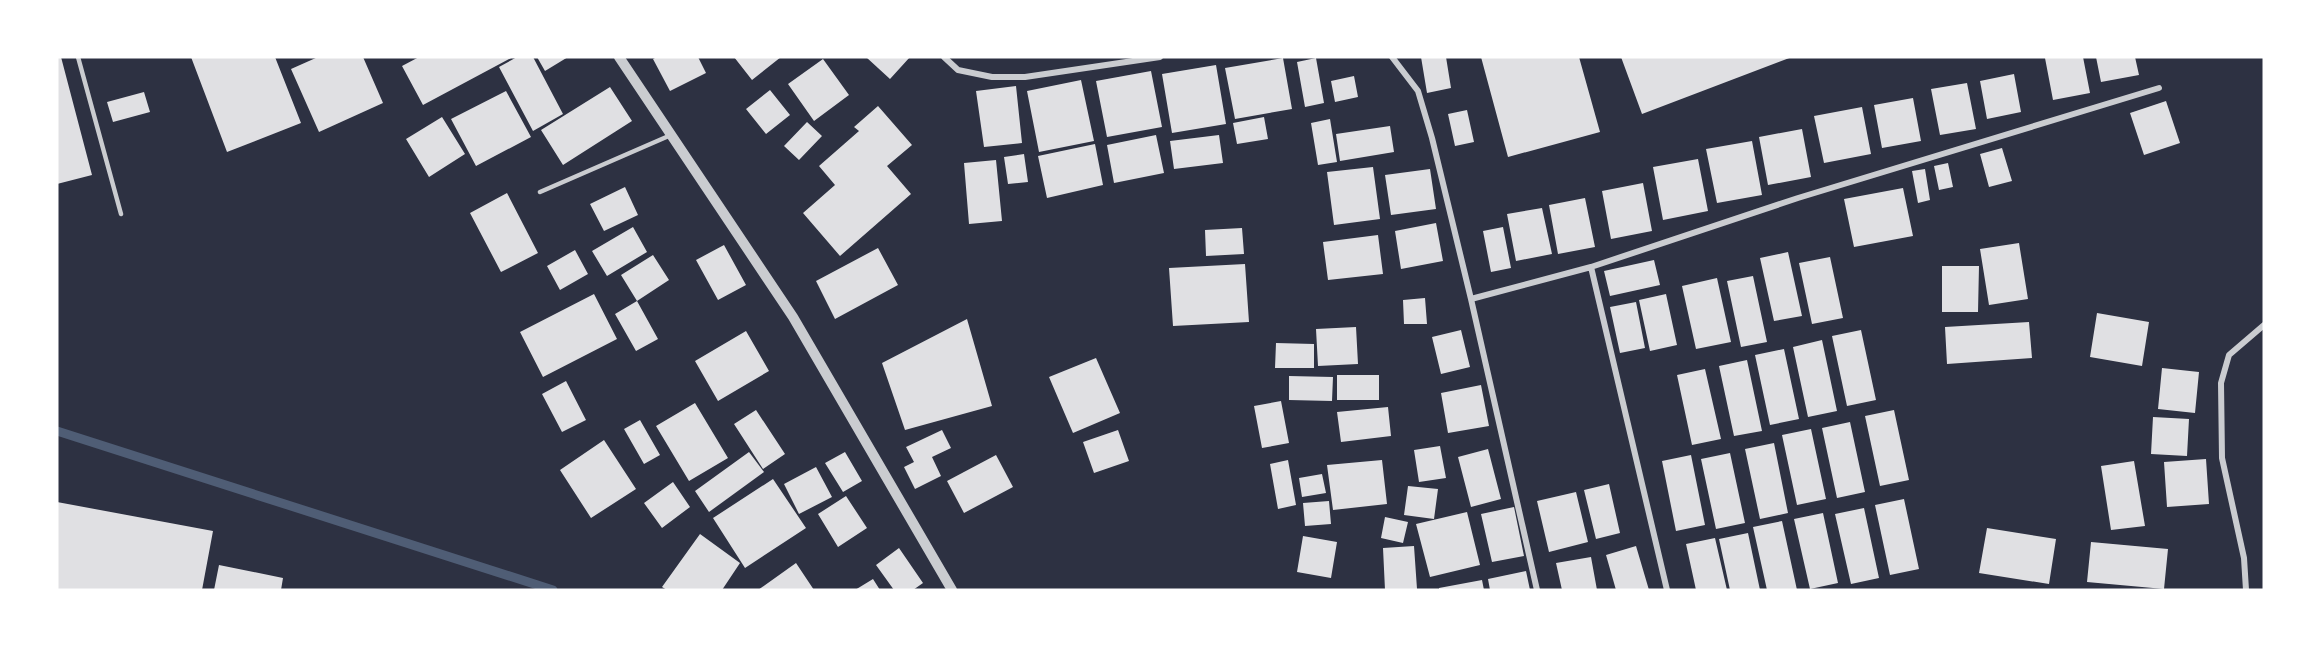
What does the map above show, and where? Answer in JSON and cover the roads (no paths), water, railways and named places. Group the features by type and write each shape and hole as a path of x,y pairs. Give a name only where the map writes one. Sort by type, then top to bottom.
{"street":[{"path":"619,57 793,317 952,590"},
{"path":"944,57 958,70 992,77 1025,77 1160,57"},
{"path":"1392,57 1418,91 1432,138 1537,590"},
{"path":"1471,299 1591,267 1797,198 2159,88"},
{"path":"1591,267 1667,590"},
{"path":"2246,590 2244,558 2222,458 2220,383 2229,355 2264,325"}],"lane":[{"path":"78,57 121,214"},
{"path":"540,192 671,135"}],"waterway":[{"path":"57,431 553,590"}]}
